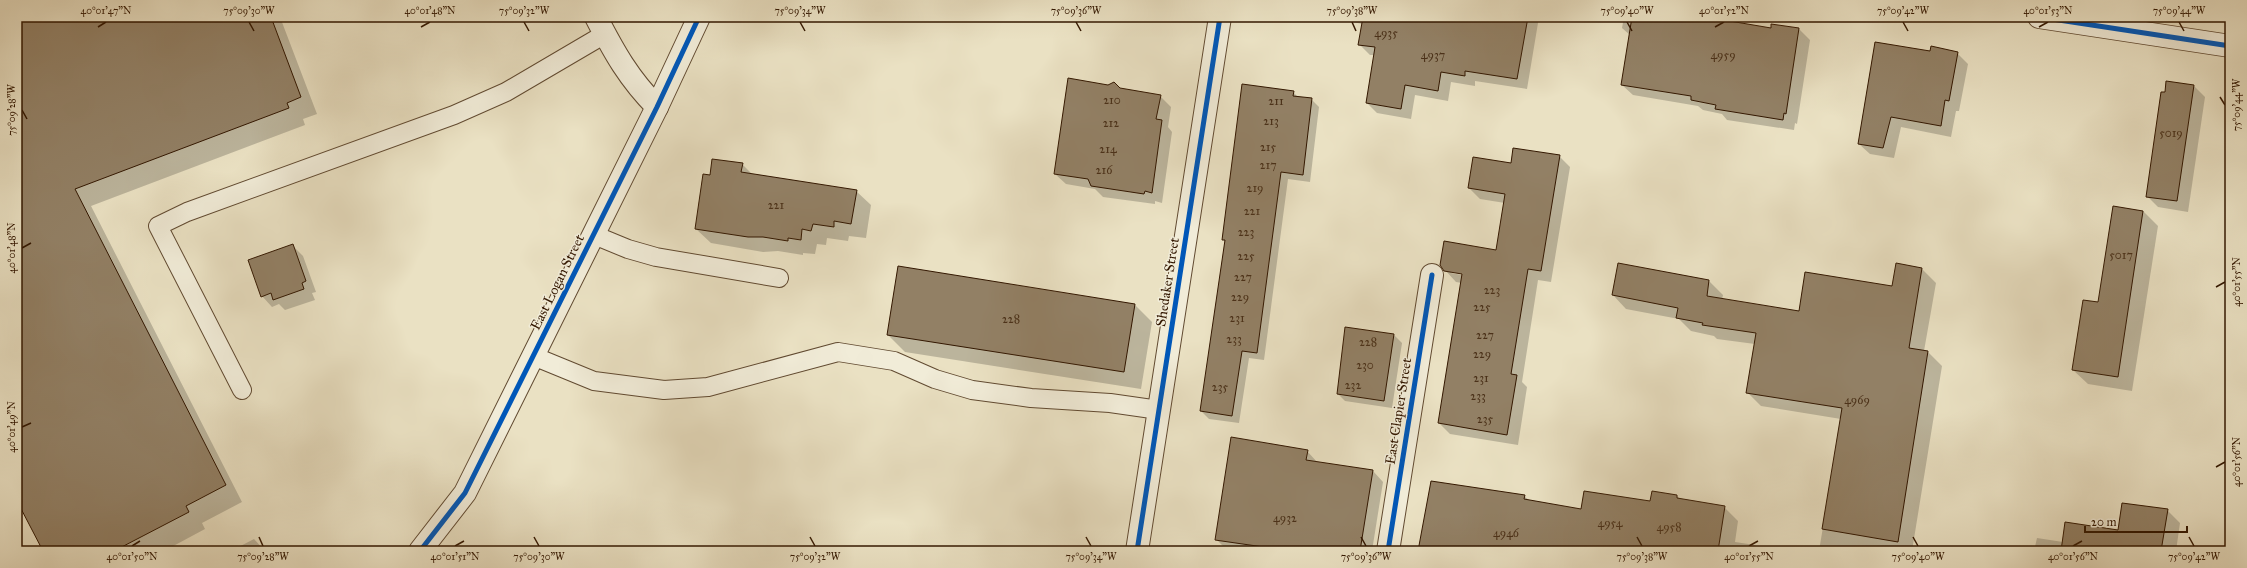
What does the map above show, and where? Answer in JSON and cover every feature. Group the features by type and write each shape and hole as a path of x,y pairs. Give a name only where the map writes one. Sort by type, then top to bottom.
{"street":[{"name":"East Logan Street","path":"426,551 465,493 594,235 699,17"},
{"name":"Shedaker Street","path":"1137,551 1220,17"},
{"path":"2039,17 2148,25 2230,46"},
{"path":"601,26 624,70 640,90 657,106"},
{"name":"East Clapier Street","path":"1388,551 1432,275"}],"lane":[{"path":"242,390 158,226 187,212 454,115 506,92 601,26"},
{"path":"594,235 628,249 656,257 779,278"},
{"path":"533,356 594,381 664,390 708,387 838,352 894,361 935,380 972,390 1031,398 1110,403 1159,410"}],"building":[{"path":"17,17 271,17 301,97 287,103 289,108 75,189 226,485 186,506 189,512 114,551 43,551 17,501"},
{"path":"1363,17 1528,17 1517,79 1465,71 1465,76 1441,72 1438,91 1405,85 1401,109 1366,103 1375,47 1358,45"},
{"path":"1632,17 1706,17 1771,28 1771,24 1799,28 1786,114 1784,113 1783,120 1715,109 1716,105 1691,100 1691,96 1621,85"},
{"path":"1875,42 1930,51 1931,46 1958,52 1949,101 1945,100 1941,126 1891,117 1883,148 1858,144"},
{"path":"1068,78 1108,85 1114,82 1120,88 1161,95 1156,119 1162,120 1152,193 1145,191 1144,194 1091,186 1088,179 1054,174"},
{"path":"2166,81 2194,85 2177,201 2146,197 2161,92 2165,92"},
{"path":"1242,84 1294,91 1293,96 1312,98 1303,175 1281,172 1257,353 1242,351 1232,416 1200,411 1225,240 1222,240"},
{"path":"1513,148 1560,155 1541,271 1528,269 1511,374 1517,375 1507,435 1438,423 1462,274 1444,271 1440,265 1444,241 1496,250 1505,194 1468,188 1473,157 1511,163"},
{"path":"712,159 743,163 741,172 857,190 851,224 834,221 834,227 813,224 811,231 802,229 801,240 788,238 788,241 695,229 703,174 710,175"},
{"path":"2113,206 2143,211 2118,377 2072,370 2083,300 2098,302"},
{"path":"293,244 306,281 302,283 304,289 273,300 271,293 261,297 248,260"},
{"path":"1618,263 1709,280 1707,296 1799,311 1805,272 1892,286 1896,263 1922,268 1909,348 1928,351 1898,542 1822,529 1842,408 1746,393 1756,333 1702,325 1703,323 1676,318 1678,308 1612,295"},
{"path":"898,266 1135,304 1124,372 887,335"},
{"path":"1345,327 1394,334 1384,401 1337,394"},
{"path":"1231,437 1308,450 1306,460 1373,470 1360,551 1291,551 1215,540"},
{"path":"1431,481 1525,495 1524,499 1581,509 1584,491 1650,501 1652,491 1677,495 1677,498 1725,506 1718,551 1418,551"},
{"path":"2122,503 2168,509 2161,551 2061,551 2065,522 2118,530"}],"cycle path":[{"path":"420,551 465,493 657,107 699,17"},
{"path":"1137,551 1220,17"},
{"path":"2039,17 2230,46"},
{"path":"1388,551 1432,275"}]}
